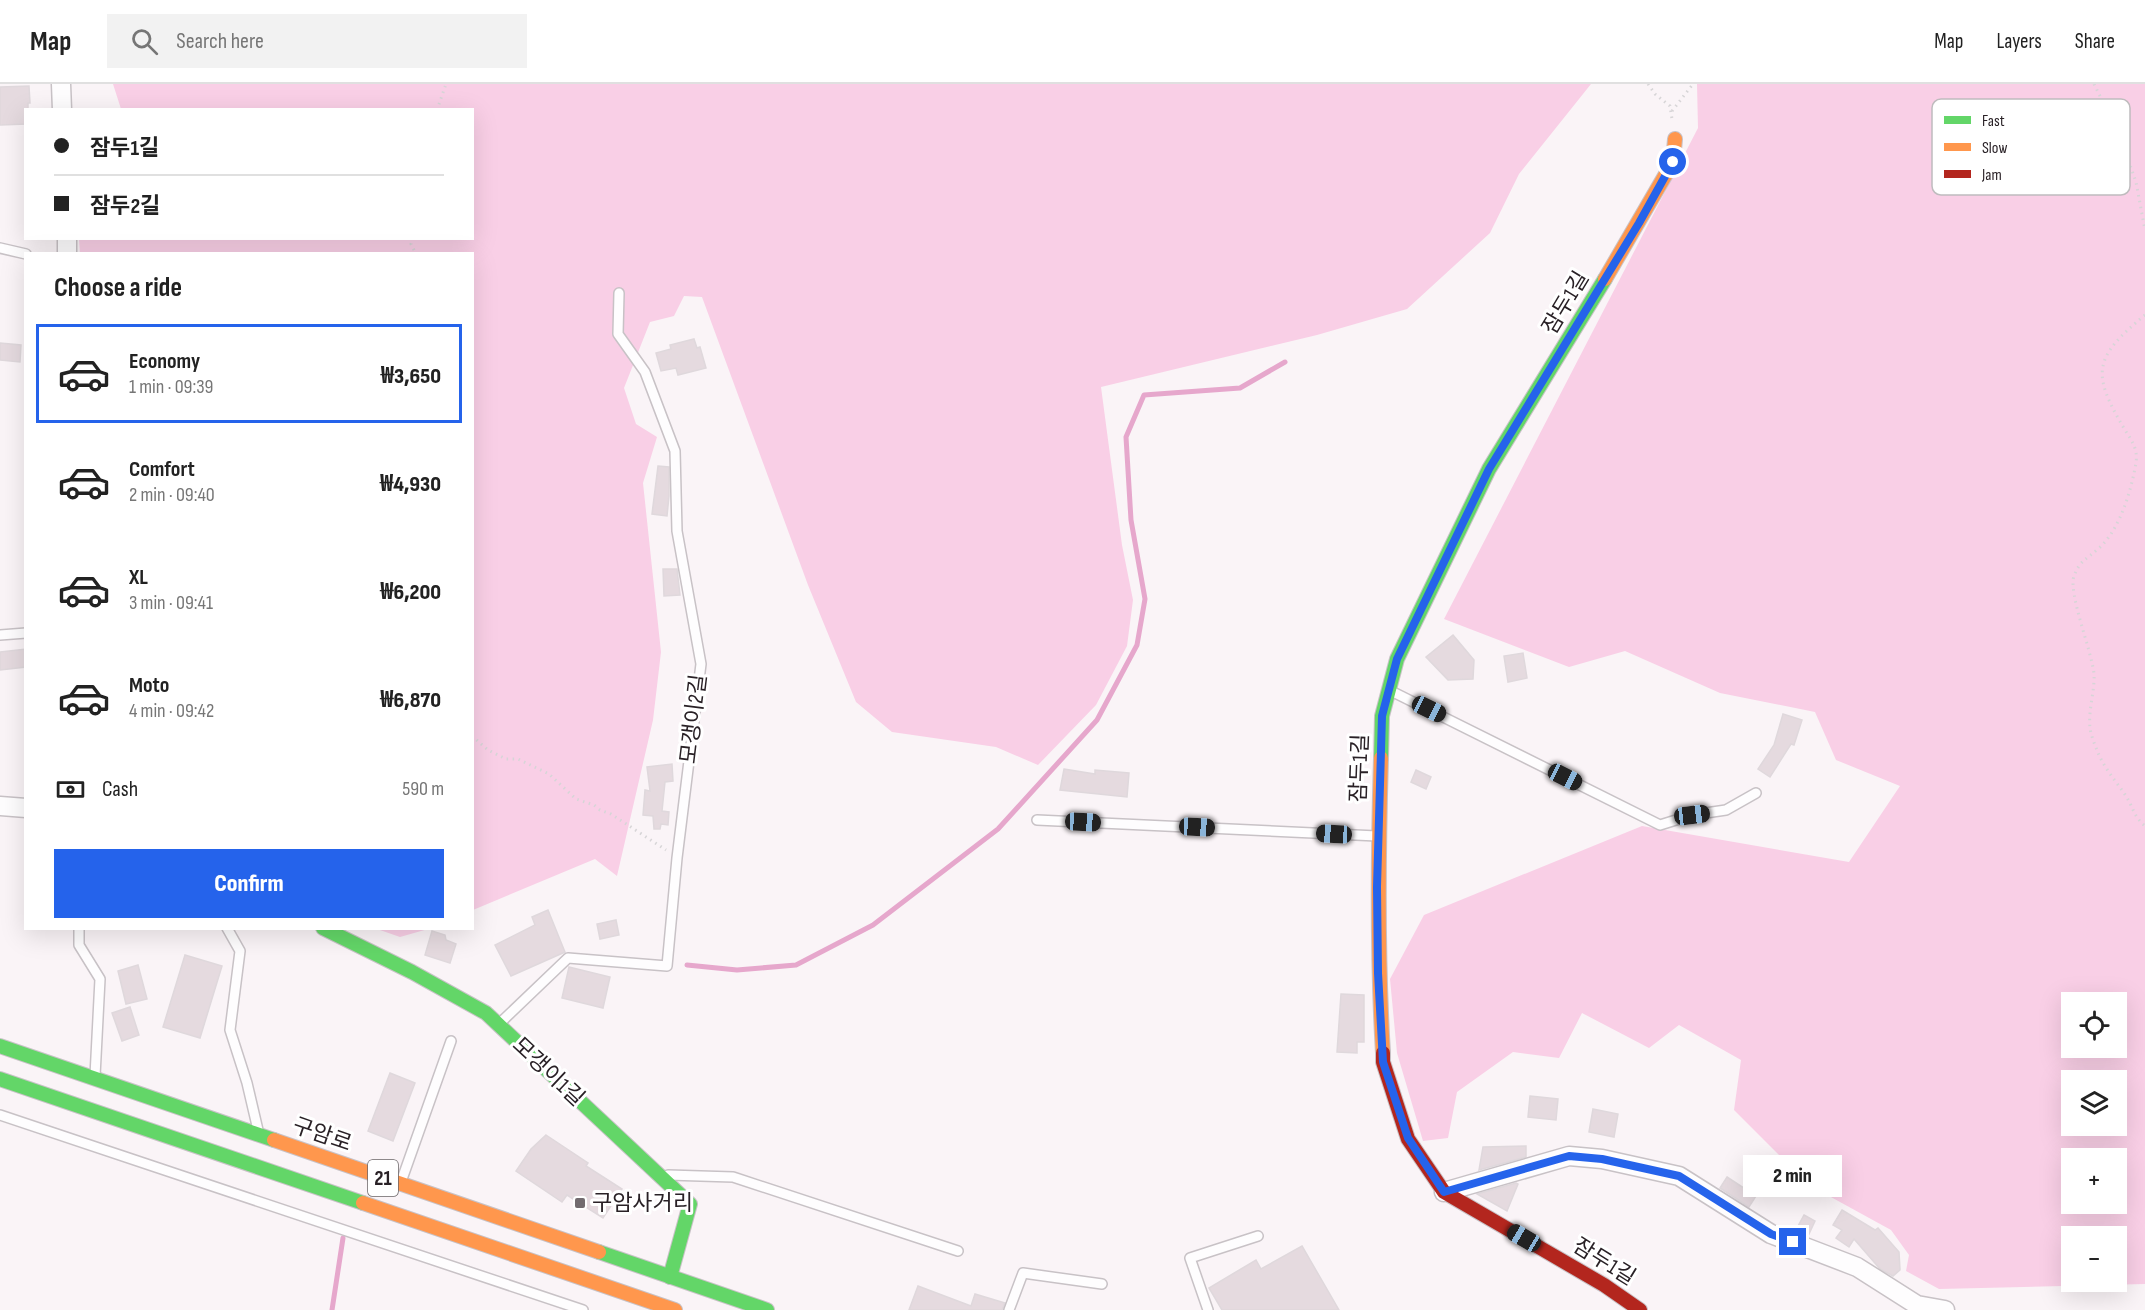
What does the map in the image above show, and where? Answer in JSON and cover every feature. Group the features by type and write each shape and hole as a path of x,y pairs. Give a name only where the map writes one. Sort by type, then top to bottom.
{"street":[{"path":"61,84 62,108"},
{"name":"잠두1길","path":"1640,1310 1604,1285 1444,1192 1408,1138 1383,1062 1378,973 1382,716 1397,659 1489,469 1639,223 1673,162 1675,139"},
{"path":"0,806 24,808"},
{"name":"모갱이1길","path":"326,930 412,972 486,1013 690,1204 670,1277"},
{"name":"구암로","path":"0,1046 766,1310"},
{"name":"21","path":"0,1079 675,1310"},
{"path":"1444,1192 1569,1156 1602,1159 1679,1176 1771,1234 1857,1267 1917,1305 1945,1310"}],"lane":[{"path":"0,248 24,254"},
{"name":"모갱이2길","path":"498,1025 568,958 667,966 677,858 701,664 677,531 675,452 645,372 618,334 620,293"},
{"path":"0,635 24,633"},
{"path":"1389,690 1660,825 1692,815 1726,810 1756,792"},
{"path":"1037,820 1379,836"},
{"path":"79,930 79,945 100,979 95,1079"},
{"path":"228,930 240,951 230,1030 260,1135"},
{"path":"400,1184 451,1041"},
{"path":"0,1115 583,1310"},
{"path":"660,1175 733,1177 958,1251"},
{"path":"1208,1310 1190,1258 1258,1236"},
{"path":"1010,1310 1023,1273 1102,1284"}],"path":[{"path":"438,108 446,84"},
{"path":"1648,84 1655,94 1671,106 1671,112 1693,84"},
{"path":"2094,84 2102,99"},
{"path":"2130,165 2136,182 2145,230"},
{"path":"2145,315 2127,330 2109,351 2102,364 2101,380 2113,409 2136,447 2136,460 2128,499 2116,524 2098,549 2084,558 2073,577 2076,603 2094,674 2090,729 2097,753 2113,780 2127,797 2136,819 2145,826"},
{"path":"474,738 488,750 506,759 518,759 549,774 576,800 594,805 611,814 677,858"}],"shaded area":[{"path":"113,84 1591,84 1519,174 1490,233 1407,309 1317,335 1101,387 1122,545 1133,600 1127,646 1096,705 1038,765 996,747 892,732 856,702 808,585 702,297 684,296 674,316 650,322 624,388 636,424 657,437 643,483 661,652 653,720 617,876 595,859 474,910 474,252 80,252 79,240 474,240 474,108 121,108"},
{"path":"1697,84 2145,84 2145,1284 2127,1284 2127,1226 2061,1226 2061,1286 1939,1289 1906,1271 1909,1255 1891,1230 1809,1185 1734,1110 1741,1060 1679,1025 1649,1048 1582,1013 1559,1058 1513,1052 1457,1092 1448,1138 1423,1141 1397,1053 1390,979 1424,915 1642,826 1849,862 1900,786 1836,760 1815,712 1720,693 1625,651 1569,667 1444,619 1698,128"},
{"path":"380,930 424,930 400,937"}],"building":[{"path":"29,86 30,103 28,103 28,108 24,108 24,124 0,125 0,87"},
{"path":"694,339 697,348 700,347 706,368 678,375 676,368 661,371 656,353 671,349 670,345"},
{"path":"0,343 21,345 20,362 0,360"},
{"path":"658,466 669,467 667,516 652,514"},
{"path":"663,569 677,569 680,595 664,596"},
{"path":"1453,635 1474,660 1473,679 1448,680 1426,657"},
{"path":"24,649 24,667 0,670 0,652"},
{"path":"1523,653 1527,678 1508,682 1504,656"},
{"path":"1783,714 1802,720 1794,745 1791,744 1770,777 1758,769 1774,745"},
{"path":"672,764 673,781 665,782 662,811 669,812 668,825 661,824 660,829 654,829 653,816 643,815 645,790 650,791 647,767"},
{"path":"1064,769 1095,774 1095,770 1129,773 1127,797 1060,790"},
{"path":"1416,770 1431,777 1426,789 1411,782"},
{"path":"548,910 565,952 511,976 495,945 535,925 532,917"},
{"path":"616,920 619,935 600,939 597,924"},
{"path":"432,931 445,935 446,940 456,944 450,963 425,955"},
{"path":"185,955 222,966 200,1038 163,1027"},
{"path":"138,965 147,999 126,1004 118,971"},
{"path":"569,967 610,977 603,1008 562,998"},
{"path":"1341,994 1364,995 1364,1042 1357,1042 1357,1053 1337,1052"},
{"path":"130,1007 139,1035 122,1041 112,1013"},
{"path":"390,1073 415,1083 393,1141 368,1131"},
{"path":"1530,1096 1558,1099 1556,1120 1528,1117"},
{"path":"1593,1109 1618,1114 1614,1137 1589,1132"},
{"path":"546,1135 588,1163 586,1166 622,1189 603,1218 567,1195 562,1202 516,1171 531,1149"},
{"path":"1526,1146 1526,1157 1479,1170 1483,1147"},
{"path":"1727,1177 1756,1196 1749,1207 1720,1188"},
{"path":"1518,1184 1507,1211 1477,1194"},
{"path":"1842,1210 1875,1230 1878,1228 1899,1252 1900,1270 1893,1276 1880,1269 1854,1239 1849,1247 1836,1238 1842,1230 1833,1225"},
{"path":"1804,1215 1815,1221 1809,1234 1797,1228"},
{"path":"1302,1246 1339,1310 1222,1310 1209,1288 1256,1260 1261,1269"},
{"path":"918,1286 971,1306 975,1294 1005,1303 1002,1310 909,1310"}],"waterway":[{"path":"687,965 737,970 796,965 873,925 998,829 1097,720 1137,645 1145,599 1131,520 1126,437 1144,395 1240,388 1285,362"},
{"path":"332,1310 343,1238"}],"traffic: fast":[{"path":"1381,758 1382,716 1397,659 1489,469 1605,279"},
{"path":"327,930 412,972 486,1013 690,1204 670,1277"},
{"path":"0,1046 274,1140"},
{"path":"0,1079 363,1203"},
{"path":"599,1252 767,1310"}],"traffic: slow":[{"path":"1605,279 1673,162 1675,139"},
{"path":"1381,758 1379,906 1383,1053"},
{"path":"274,1140 599,1252"},
{"path":"363,1203 675,1310"}],"traffic: jam":[{"path":"1383,1053 1383,1062 1408,1139 1444,1192 1604,1285 1640,1310"}],"place":[{"name":"구암사거리","path":"580,1203"}],"route":[{"path":"1673,162 1639,223 1489,469 1397,659 1382,716 1377,887 1378,973 1383,1062 1408,1138 1444,1192 1569,1156 1602,1159 1679,1176 1771,1234 1793,1242"}]}
